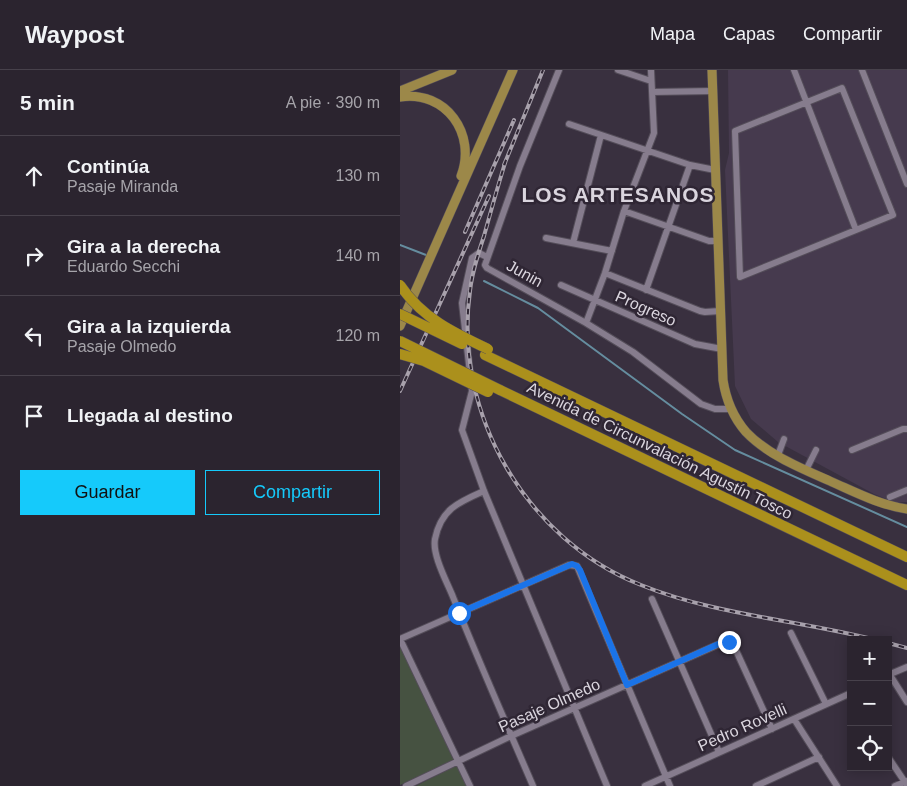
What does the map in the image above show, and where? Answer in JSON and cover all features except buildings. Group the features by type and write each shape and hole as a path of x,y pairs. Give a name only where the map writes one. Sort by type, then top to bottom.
{"highway":[{"path":"400,286 409,298 431,318 487,352"},
{"name":"Avenida de Circunvalación Agustín Tosco","path":"404,311 697,457 907,558"},
{"name":"Avenida de Circunvalación Agustín Tosco","path":"400,341 499,393 907,585"},
{"path":"400,354 424,361 499,393"},
{"path":"724,470 771,485 907,550"}],"main road":[{"path":"400,92 452,70"},
{"path":"400,324 404,311 415,292 513,70"},
{"path":"712,70 724,387 731,409 746,432 778,455 873,501 907,509"},
{"path":"400,97 421,98 442,107 459,125 466,146 464,169 430,246 415,292"}],"street":[{"name":"Junin","path":"559,70 520,166 485,262 487,268 586,323 633,352 701,404 715,409 731,409"},
{"path":"618,70 651,81"},
{"path":"586,323 596,301 624,211 654,133 651,70"},
{"path":"794,70 856,230"},
{"path":"862,70 907,184"},
{"path":"842,88 893,215 740,277 735,131 807,102 842,88"},
{"path":"652,92 713,91"},
{"path":"569,124 690,166 715,170"},
{"path":"573,243 601,135"},
{"path":"646,290 690,166"},
{"path":"624,211 709,241 718,241"},
{"path":"546,238 612,251"},
{"path":"487,257 479,253 472,258 462,303 472,387 462,430 484,491 607,786"},
{"path":"605,274 700,311 720,311"},
{"name":"Progreso","path":"561,285 695,344 722,349"},
{"path":"852,450 907,429"},
{"path":"778,455 784,439"},
{"path":"806,470 816,450"},
{"path":"890,497 907,490"},
{"path":"484,491 460,501 447,514 436,536 436,553 459,613 533,786"},
{"path":"470,786 400,639 569,565 577,566 670,786"},
{"path":"652,599 719,752"},
{"path":"791,633 826,704"},
{"name":"Pasaje Olmedo","path":"406,786 511,736 723,642 732,644 772,729"},
{"path":"892,674 907,667"},
{"path":"892,680 907,702"},
{"name":"Pedro Rovelli","path":"645,786 826,704 847,697"},
{"path":"794,719 837,786"},
{"path":"756,786 819,758"},
{"path":"892,763 906,782 895,786"}],"shaded area":[{"path":"728,70 907,70 907,502 894,502 874,494 778,442 751,419 735,386 725,170 729,153"}],"green space":[{"path":"400,647 455,761 400,785"},
{"path":"457,765 467,786 416,786"}],"waterway":[{"path":"400,245 426,255"},
{"path":"484,281 538,308 682,414 735,450 907,527"}],"railway":[{"path":"504,165 543,70"},
{"path":"465,232 514,120"},
{"path":"506,160 472,277 468,337 473,382 486,426 506,467 532,504 563,537 600,564 641,585 669,595 727,610 859,636"},
{"path":"400,391 489,196"},
{"path":"892,644 907,648"}],"district":[{"name":"LOS ARTESANOS","path":"618,195"}],"route":[{"path":"459,613 572,564 580,570 627,685 723,642 729,642"}]}
